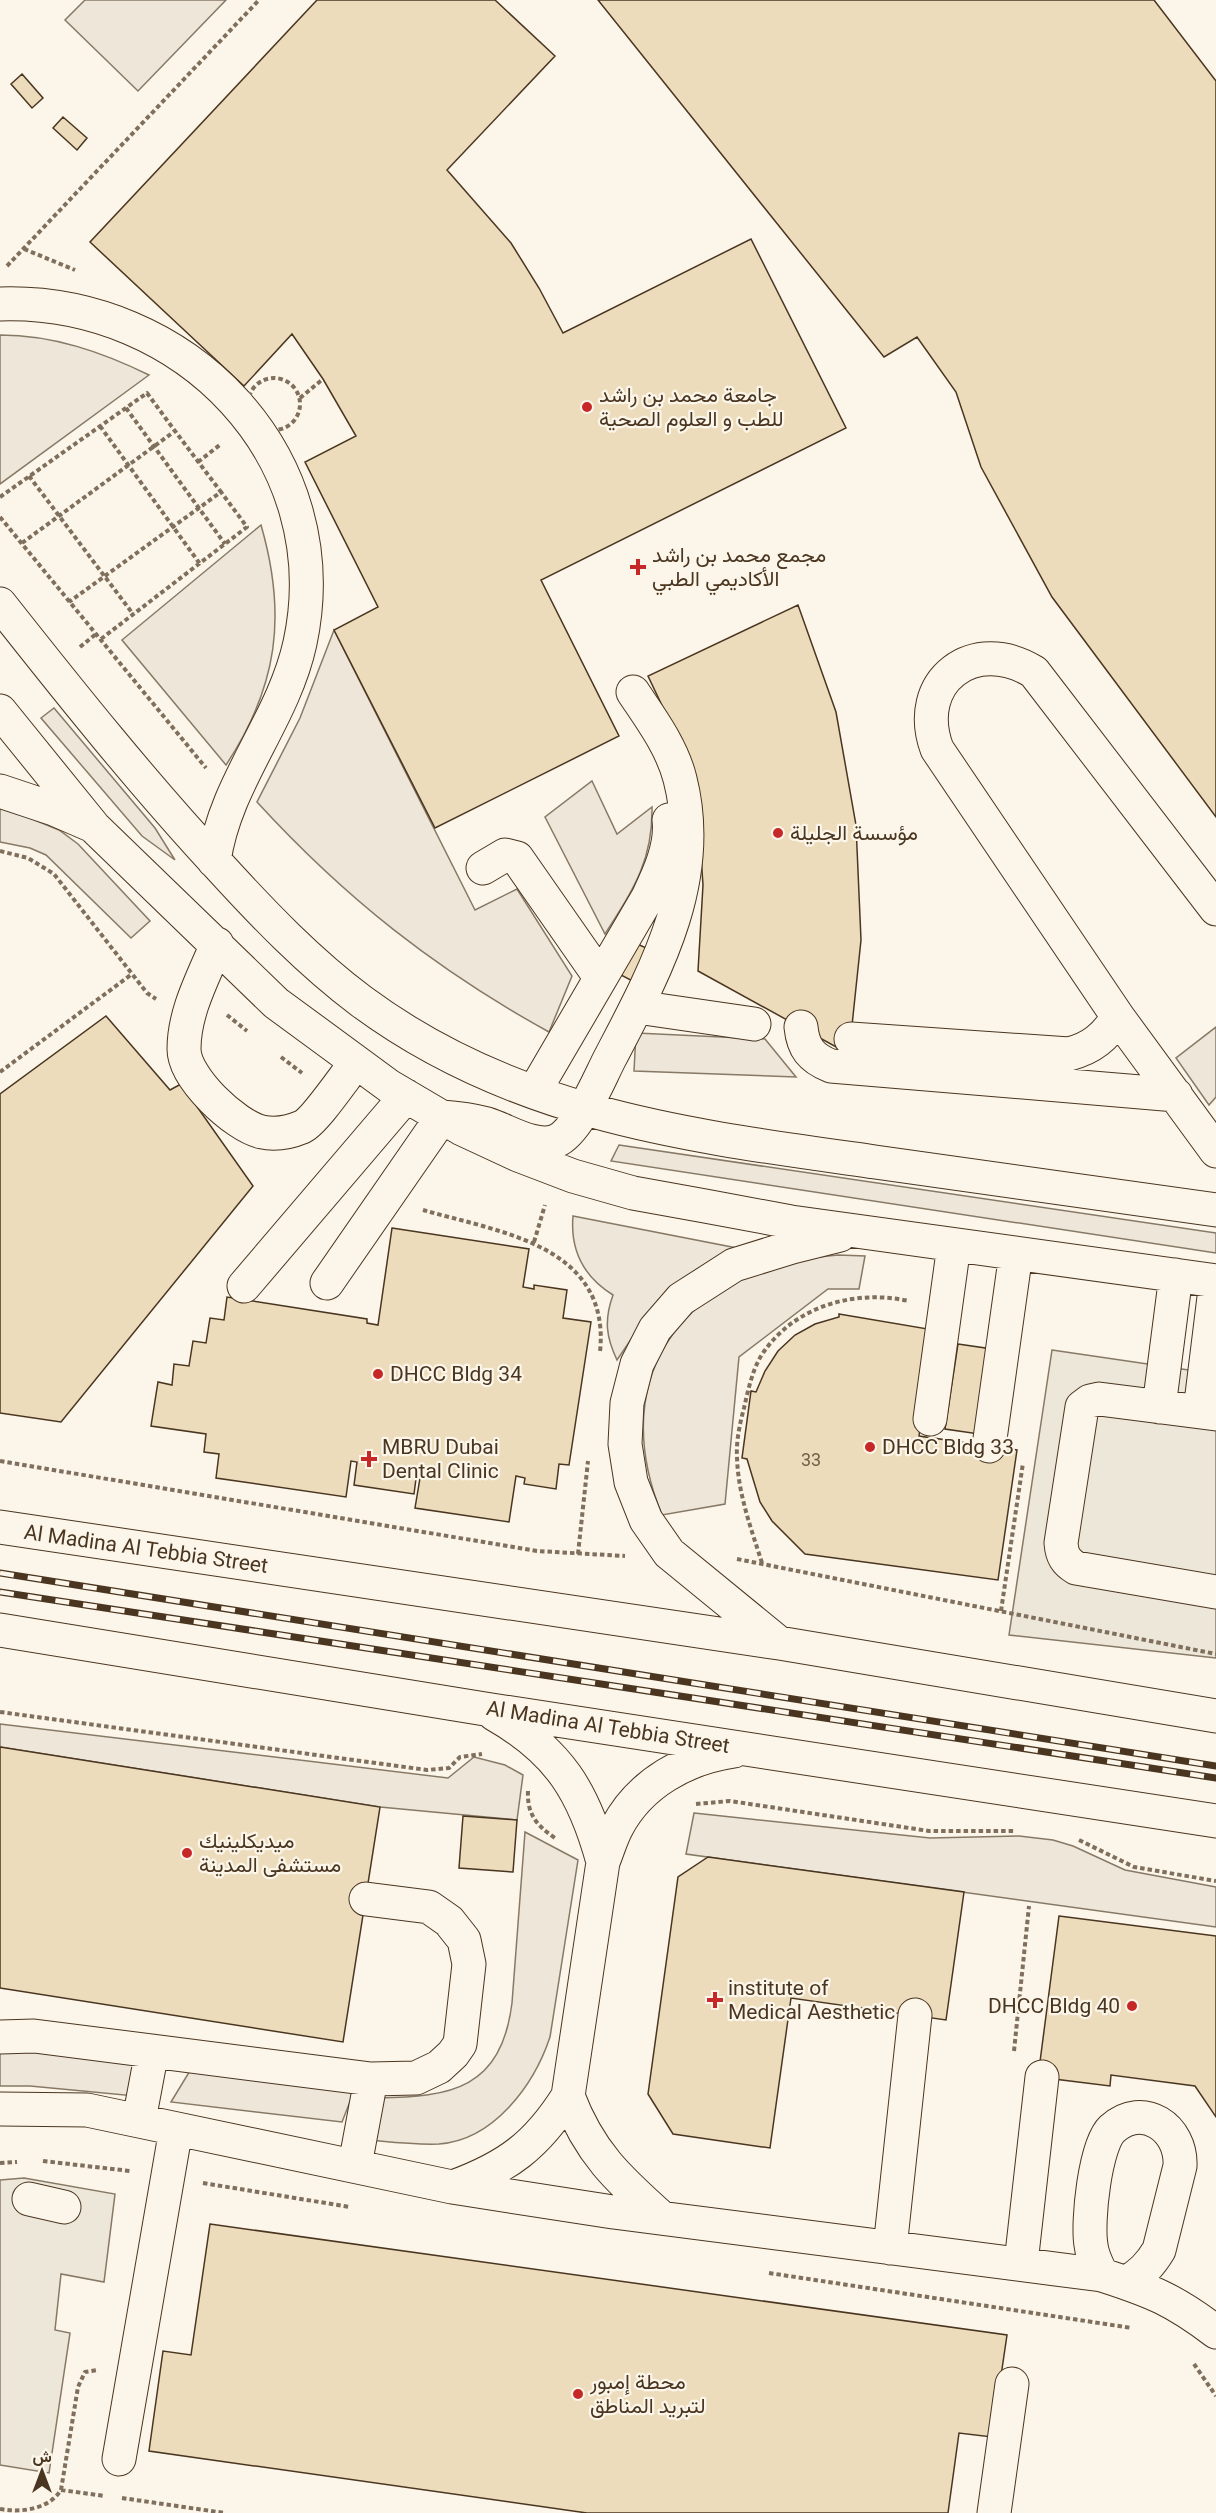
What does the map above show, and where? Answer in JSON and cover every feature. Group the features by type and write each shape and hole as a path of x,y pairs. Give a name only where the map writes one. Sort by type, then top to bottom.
{"street":[{"path":"0,304 43,304 83,311 122,323 160,340 194,363 225,391 251,422 272,455 288,490 299,527 304,574 300,641 291,679 276,714 231,799 220,828 214,861"},
{"path":"6,623 171,814 303,953 362,1001 420,1039 482,1071 583,1110 676,1132 1216,1210"},
{"path":"1216,909 1034,672 1004,658 988,657 972,661 957,669 944,681 930,714 931,732 937,749 1118,1017 1216,1151"},
{"path":"442,1116 488,1125 533,1141 545,1143 557,1141 566,1134 583,1110 661,957 686,872 689,825 680,777 661,735 626,696 650,747 664,787 670,828 663,867 648,897 534,1092"},
{"path":"0,711 94,827 276,1003 355,1064 406,1096 518,1155 573,1176 633,1193 857,1231 1216,1281 1208,1412 1099,1399 1090,1401 1082,1407 1060,1543 1067,1563 1076,1568 1216,1592"},
{"path":"0,791 54,809 94,827"},
{"path":"483,868 505,855 517,858 600,977"},
{"path":"217,944 191,1006 185,1030 184,1052 189,1070 199,1085 243,1123 262,1132 286,1133 306,1125 355,1064"},
{"path":"637,1007 754,1024"},
{"path":"851,1039 1069,1054 1084,1050 1097,1042 1109,1031 1118,1017"},
{"path":"801,1027 802,1040 808,1052 818,1061 831,1066 1176,1095"},
{"path":"244,1286 406,1096"},
{"path":"327,1283 442,1116"},
{"path":"779,1643 669,1553 646,1520 631,1482 625,1444 627,1403 637,1364 655,1329 681,1299 734,1265 792,1246 857,1231"},
{"path":"930,1419 954,1245"},
{"path":"997,1447 1025,1255"},
{"path":"1159,1407 1176,1275"},
{"name":"Al Madina Al Tebbia Street","path":"0,1527 779,1643 1216,1716"},
{"name":"Al Madina Al Tebbia Street","path":"0,1630 485,1709 1216,1821"},
{"path":"485,1709 520,1729 552,1755 576,1787 593,1824 603,1862"},
{"path":"452,2187 480,2177 508,2163 531,2145 552,2122 568,2096 603,1862 617,1826 642,1794 673,1770 710,1755 750,1748"},
{"path":"0,2037 34,2036 370,2079 416,2078 439,2067 460,2044 469,1964 464,1940 449,1921 429,1907 366,1899"},
{"path":"901,2250 926,2017"},
{"path":"139,2120 152,2051"},
{"path":"1021,2263 1042,2078"},
{"path":"355,2165 370,2079"},
{"path":"568,2096 579,2124 595,2151 614,2175 663,2218"},
{"path":"0,2109 87,2110 452,2187 901,2250 1021,2263 1114,2279 1160,2294 1182,2306 1216,2332"},
{"path":"119,2459 176,2129"},
{"path":"28,2199 64,2207"},
{"path":"994,2513 1012,2384"}],"path":[{"path":"4,270 259,0"},
{"path":"24,249 41,256"},
{"path":"300,398 323,379"},
{"path":"0,497 147,393 247,528 101,639"},
{"path":"126,408 225,544"},
{"path":"100,426 200,564"},
{"path":"22,543 176,431"},
{"path":"29,476 133,615"},
{"path":"69,602 220,492"},
{"path":"0,517 231,799"},
{"path":"0,1072 132,974"},
{"path":"534,1242 547,1196"},
{"path":"385,1200 534,1242 567,1263 591,1295 598,1317 601,1339 598,1362"},
{"path":"762,1563 745,1510 736,1454 748,1388 761,1357 777,1336 798,1320 842,1299 886,1296 945,1310"},
{"path":"578,1554 589,1452"},
{"path":"0,1461 537,1551 612,1557 669,1553"},
{"path":"732,1558 1216,1654"},
{"path":"0,2509 30,2509 44,2506 56,2498 62,2490 78,2387 85,2372 101,2369 134,2374"},
{"path":"62,2490 225,2513"}],"shaded area":[{"path":"85,0 226,0 138,91 65,20"},
{"path":"0,335 39,338 77,346 149,375 0,484"},
{"path":"261,525 274,589 273,649 267,678 257,707 226,765 122,640"},
{"path":"334,630 475,910 517,889 572,976 549,1032 468,983 393,929 324,870 257,802 300,718"},
{"path":"54,708 155,828 175,860 142,836 41,718"},
{"path":"592,781 617,834 652,807 649,843 645,859 632,889 605,934 545,817"},
{"path":"0,806 59,830 78,844 150,921 131,938 46,855 30,848 0,842"},
{"path":"1216,1027 1216,1097 1209,1105 1176,1058"},
{"path":"636,1033 765,1039 796,1077 634,1071"},
{"path":"619,1145 1216,1233 1216,1253 611,1161"},
{"path":"573,1216 742,1249 636,1332 617,1360 610,1344 607,1328 608,1312 613,1295 594,1280 581,1262 574,1241"},
{"path":"838,1255 865,1256 859,1289 828,1289 739,1357 725,1504 662,1515 647,1463 644,1415 653,1372 672,1335 702,1304 740,1280 786,1263"},
{"path":"1052,1350 1216,1374 1216,1658 1009,1635"},
{"path":"0,1724 448,1778 474,1757 505,1765 523,1775 517,1820 380,1807 0,1747"},
{"path":"694,1813 930,1838 1019,1836 1053,1840 1073,1846 1125,1870 1216,1887 1216,1927 686,1854"},
{"path":"525,1832 578,1860 550,2037 534,2073 509,2107 494,2121 459,2140 439,2144 413,2144 369,2140 377,2098 428,2095 450,2090 484,2071 497,2054 506,2032 512,2003"},
{"path":"0,2048 140,2061 135,2096 30,2086 0,2086"},
{"path":"191,2069 355,2089 342,2122 171,2102"},
{"path":"24,2178 115,2194 104,2282 61,2274 55,2330 70,2333 49,2473 0,2465 0,2180"}],"building":[{"name":"جامعة محمد بن راشد للطب و العلوم الصحية","path":"317,0 495,0 555,56 447,170 511,243 563,333 751,239 846,428 541,580 619,736 435,828 334,630 378,607 305,462 356,436 323,379 292,334 244,386 90,242"},
{"path":"598,0 1154,0 1216,81 1216,817 1052,597 981,467 956,392 917,337 884,357"},
{"path":"22,74 43,98 32,108 11,84"},
{"path":"63,117 87,138 77,150 53,128"},
{"name":"مؤسسة الجليلة","path":"798,605 836,712 856,825 861,940 849,1054 698,971 703,885 700,841 667,716 648,676"},
{"path":"633,942 655,952 640,985 619,974"},
{"path":"106,1016 170,1090 181,1084 253,1186 61,1422 0,1413 0,1094"},
{"name":"DHCC Bldg 34","path":"392,1228 529,1249 523,1287 534,1289 534,1285 567,1290 563,1318 591,1322 569,1465 559,1464 556,1489 524,1484 525,1478 516,1476 509,1522 415,1508 421,1472 417,1471 414,1494 354,1485 357,1462 351,1461 346,1497 216,1478 219,1454 204,1452 206,1434 151,1426 158,1382 172,1385 174,1364 189,1366 193,1341 206,1343 210,1318 224,1320 227,1297 367,1319 367,1323 378,1325"},
{"name":"DHCC Bldg 33","path":"839,1314 934,1330 919,1436 1017,1450 998,1580 805,1554 772,1521 760,1502 747,1459 742,1458 751,1391 756,1392 765,1371 778,1351 795,1335 815,1324 839,1317"},
{"path":"958,1344 992,1349 979,1434 945,1429"},
{"name":"ميديكلينيك مستشفى المدينة","path":"0,1747 380,1807 343,2042 0,1988"},
{"path":"463,1816 517,1820 513,1872 459,1868"},
{"path":"708,1857 964,1892 946,2020 791,1998 770,2148 673,2134 648,2094 678,1877"},
{"name":"DHCC Bldg 40","path":"1059,1916 1216,1936 1216,2117 1195,2086 1111,2075 1110,2086 1038,2077"},
{"name":"محطة إمبور لتبريد المناطق","path":"210,2224 1007,2335 992,2437 959,2433 948,2513 587,2513 149,2451 163,2351 191,2355"}],"railway":[{"path":"0,1573 1216,1766"},
{"path":"0,1592 1216,1778"}],"place":[{"name":"جامعة محمد بن راشد للطب و العلوم الصحية","path":"587,407"},
{"name":"مجمع محمد بن راشد الأكاديمي الطبي","path":"638,567"},
{"name":"مؤسسة الجليلة","path":"778,833"},
{"name":"DHCC Bldg 34","path":"378,1374"},
{"name":"DHCC Bldg 33","path":"870,1447"},
{"name":"MBRU Dubai Dental Clinic","path":"369,1459"},
{"name":"ميديكلينيك مستشفى المدينة","path":"187,1853"},
{"name":"institute of Medical Aesthetic","path":"715,2000"},
{"name":"DHCC Bldg 40","path":"1132,2006"},
{"name":"محطة إمبور لتبريد المناطق","path":"578,2394"}]}
